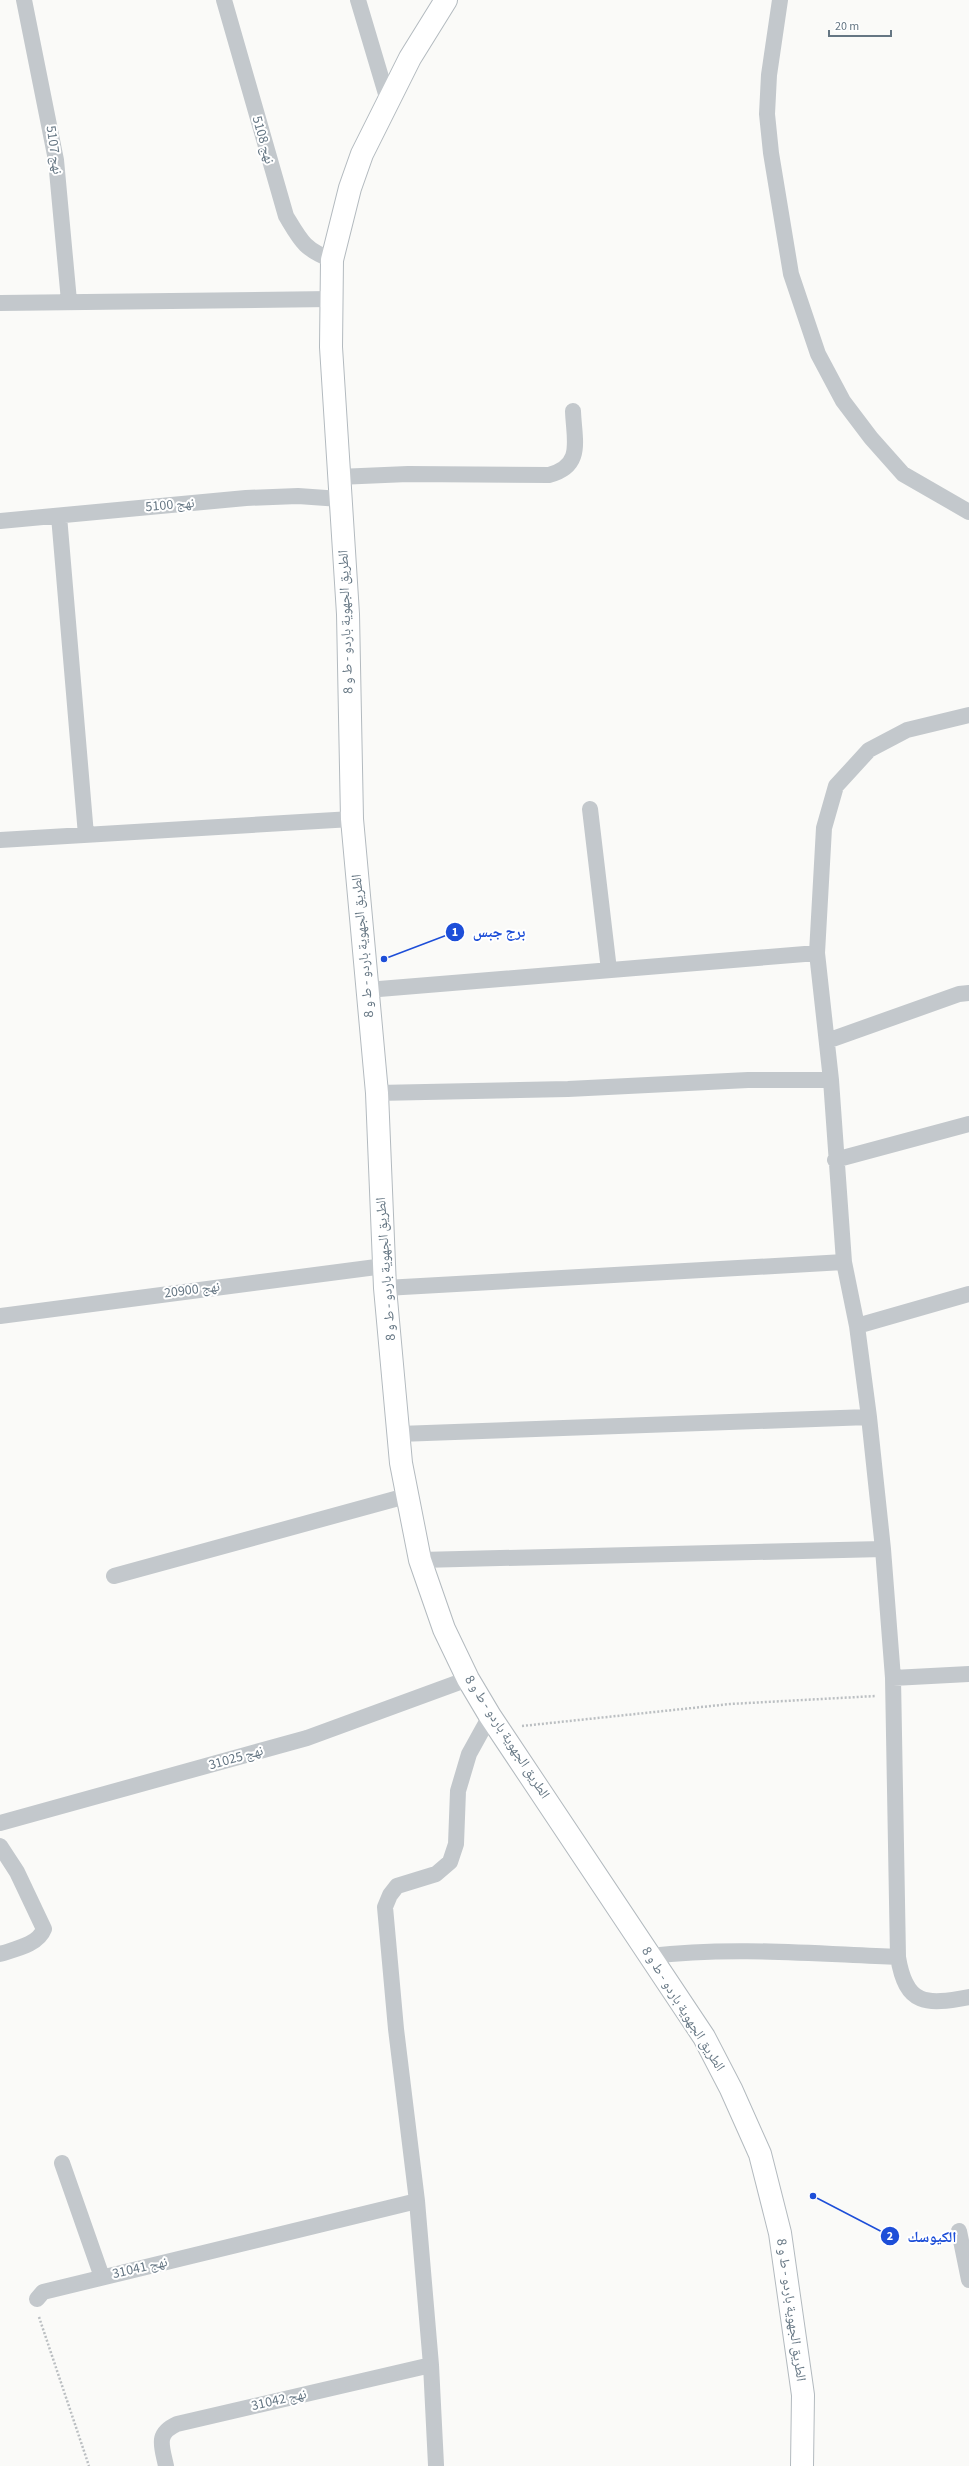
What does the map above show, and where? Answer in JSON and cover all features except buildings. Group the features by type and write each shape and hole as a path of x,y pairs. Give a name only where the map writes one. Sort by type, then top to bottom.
{"main road":[{"name":"الطريق الجهوية باردو - ط و 8","path":"446,0 410,58 389,104 362,154 350,188 332,260 331,347 338,477 348,614 352,819 377,1093 385,1288 406,1496 420,1560 444,1629 468,1679 494,1722 704,2037 731,2089 760,2154 780,2233 795,2332 802,2395 802,2466"}],"street":[{"name":"نهج 5107","path":"24,0 56,160 69,301"},
{"name":"نهج 5108","path":"224,0 286,216 300,239 314,253 332,260"},
{"path":"358,0 389,104"},
{"path":"780,0 769,75 767,114 771,153 791,274 818,354 843,401 871,438 903,474 969,512"},
{"path":"0,303 331,299"},
{"path":"338,477 408,474 549,475 561,472 571,464 574,450 573,411"},
{"name":"نهج 5100","path":"0,521 246,498 298,496 340,499"},
{"path":"59,516 86,835"},
{"path":"969,715 907,730 869,750 836,786 824,828 817,953 831,1080 835,1160 844,1262 857,1326 869,1417 883,1549 893,1678 892,1696 898,1957 904,1984 916,1997 933,2001 969,1997"},
{"path":"590,809 609,970"},
{"path":"0,840 352,819"},
{"path":"367,990 817,953"},
{"path":"827,1041 960,994 969,993"},
{"path":"377,1093 568,1090 748,1080 831,1080"},
{"path":"835,1160 969,1124"},
{"path":"385,1288 844,1262"},
{"name":"نهج 20900","path":"0,1316 384,1266"},
{"path":"857,1326 969,1294"},
{"path":"399,1434 869,1417"},
{"path":"114,1576 406,1496"},
{"path":"420,1560 883,1549"},
{"path":"893,1678 969,1674"},
{"name":"نهج 31025","path":"0,1823 307,1738 468,1679"},
{"path":"436,2465 431,2365 416,2201 396,2029 386,1907 390,1895 397,1886 436,1874 450,1862 456,1844 458,1791 469,1754 494,1722"},
{"path":"0,1846 17,1872 44,1929 41,1936 31,1943 0,1954"},
{"path":"650,1956 683,1952 750,1951 898,1957"},
{"path":"62,2163 102,2277"},
{"name":"نهج 31041","path":"37,2299 43,2292 416,2201"},
{"path":"959,2231 969,2280"},
{"name":"نهج 31042","path":"166,2466 161,2439 167,2429 177,2424 431,2365"}],"path":[{"path":"494,1722 730,1704 892,1696"},
{"path":"37,2299 37,2309 89,2466"}],"place":[{"name":"برج جبس","path":"384,959"},
{"name":"الكيوسك","path":"813,2196"}]}
